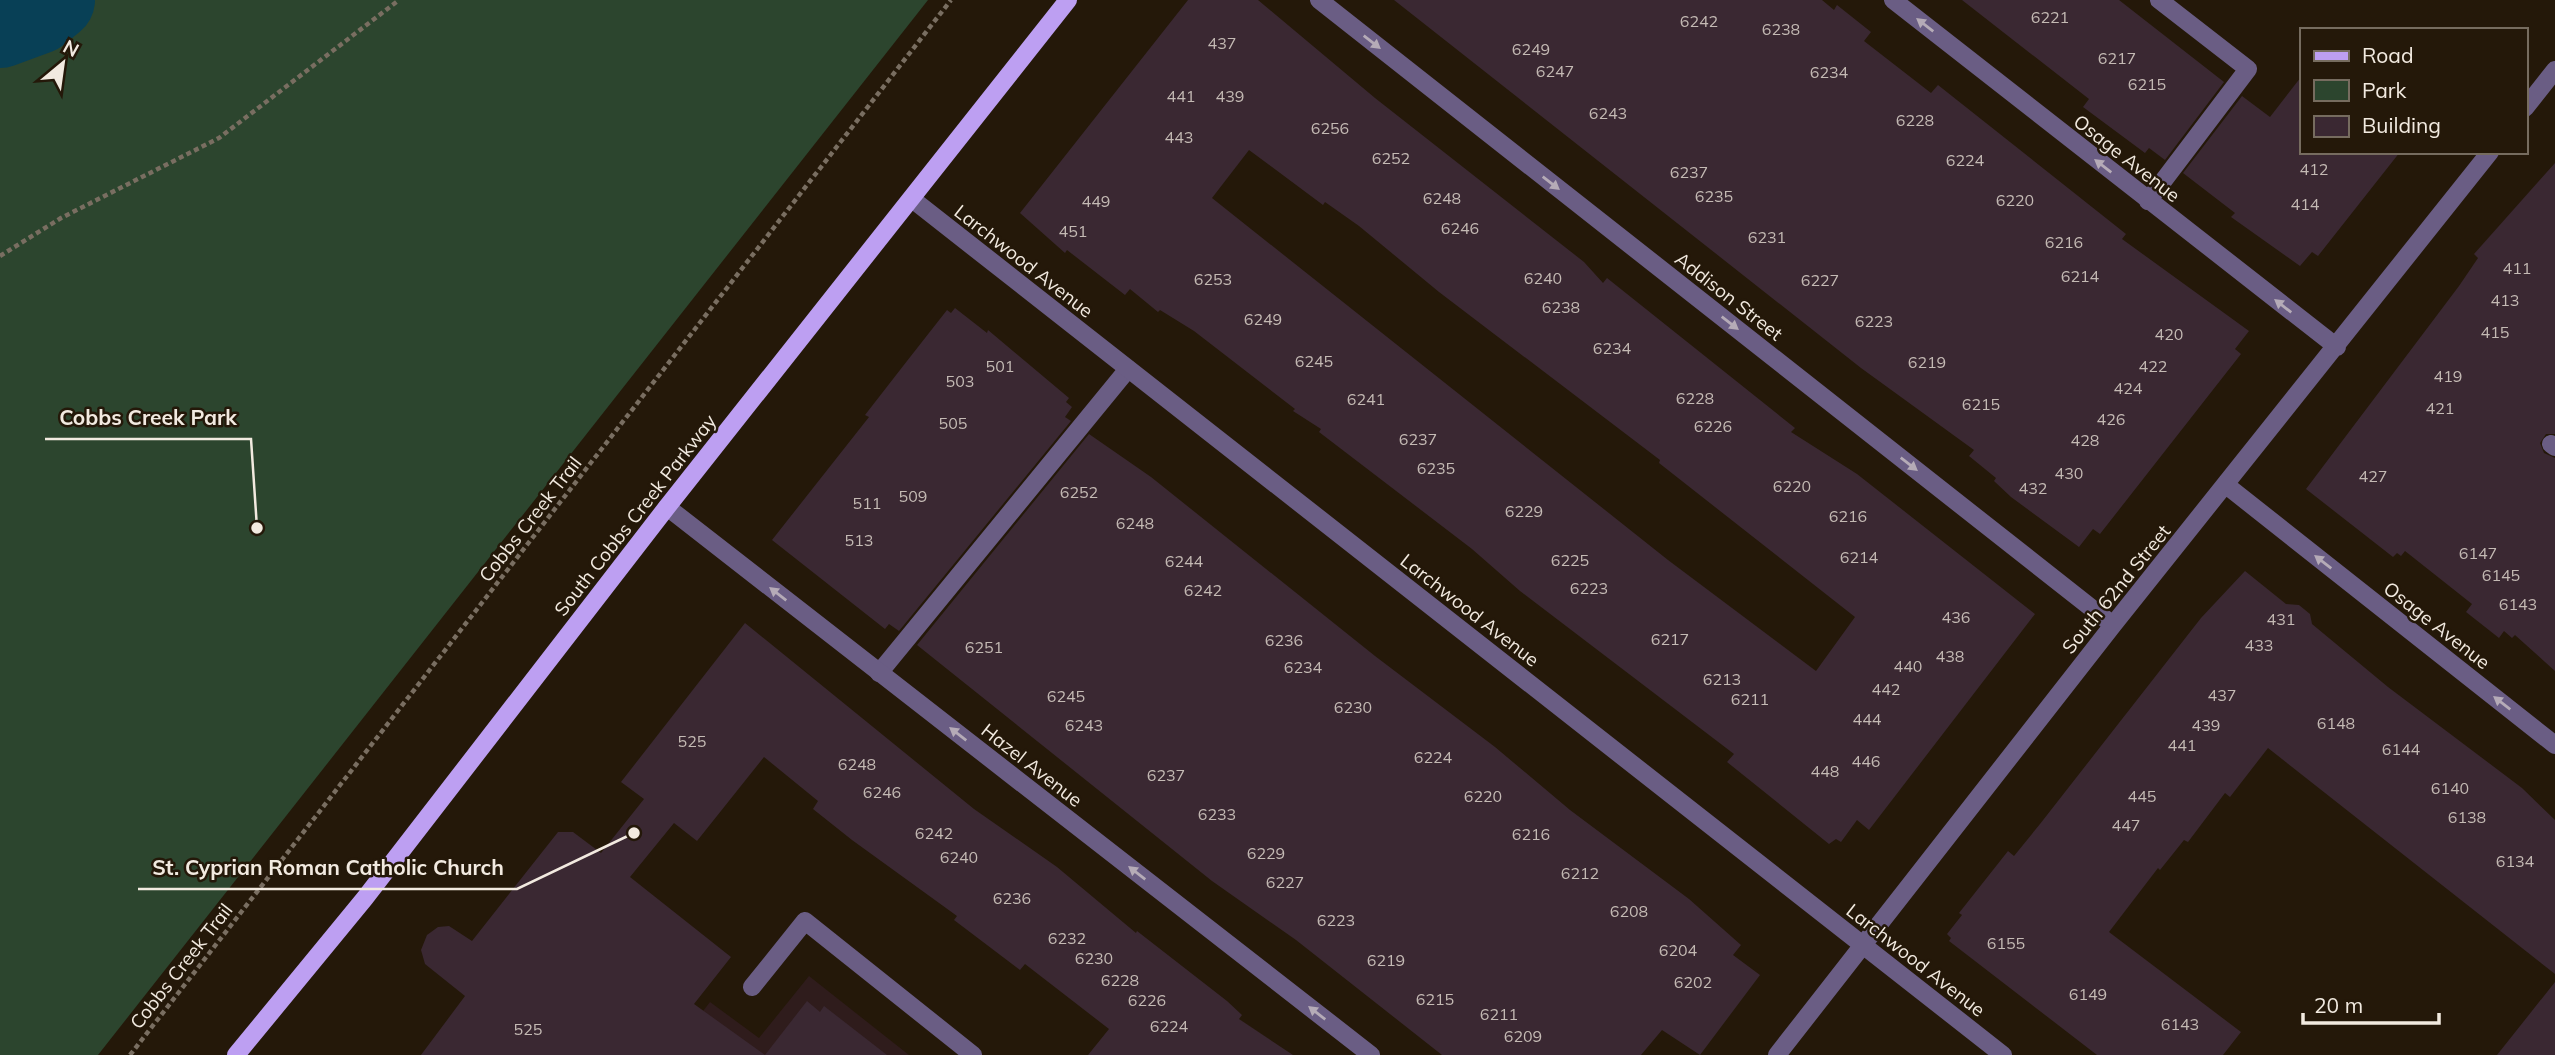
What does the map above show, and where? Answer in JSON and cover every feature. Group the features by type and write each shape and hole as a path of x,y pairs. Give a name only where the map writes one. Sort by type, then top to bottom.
{"main road":[{"name":"South Cobbs Creek Parkway","path":"236,1055 365,898 667,507 1068,0"}],"street":[{"name":"Addison Street","path":"1319,0 2113,625"},
{"name":"Osage Avenue","path":"1893,0 2337,347"},
{"path":"2148,201 2248,69 2159,0"},
{"path":"2527,105 2555,70"},
{"name":"South 62nd Street","path":"1777,1055 2113,625 2488,154"},
{"name":"Larchwood Avenue","path":"912,199 2003,1055"},
{"path":"879,673 1128,369"},
{"name":"Osage Avenue","path":"2226,485 2555,746"},
{"name":"Hazel Avenue","path":"667,507 1371,1055"},
{"path":"752,987 805,921 973,1055"}],"path":[{"path":"0,256 61,218 219,138 399,0"},
{"name":"Cobbs Creek Trail","path":"130,1055 951,0"}],"shaded area":[{"path":"809,976 909,1055 669,1055 710,1002 759,1038"}],"green space":[{"path":"0,0 928,0 98,1055 0,1055"}],"building":[{"path":"1188,0 1258,0 1375,98 1584,262 1603,283 1607,278 1795,428 1791,432 1857,474 2035,614 1869,830 1857,820 1841,842 1836,839 1829,844 1727,762 1734,754 1520,591 1472,549 1319,432 1321,429 1293,411 1295,409 1194,331 1160,310 1158,312 1130,289 1125,295 1067,250 1065,253 1020,213","holes":["1249,150 1323,205 1325,202 1359,226 1439,292 1660,460 1659,463 1855,617 1816,671 1668,560 1212,198"]},
{"path":"1394,0 1822,0 1834,10 1837,5 1871,32 1864,41 1931,93 1938,85 2126,234 2122,239 2249,331 2235,349 2241,354 2100,534 2093,529 2079,547 2011,497 1994,481 1996,478 1969,456 1974,450 1861,368"},
{"path":"1962,0 2119,0 2224,82 2165,160 2149,148 2145,153 2083,107 2089,99"},
{"path":"2300,78 2300,154 2398,154 2318,256 2312,252 2300,266 2231,217 2235,213 2183,173 2242,96 2270,117"},
{"path":"2555,163 2555,434 2546,434 2540,443 2544,453 2555,458 2555,671 2515,635 2512,638 2504,631 2499,638 2466,612 2472,604 2405,551 2401,556 2397,553 2393,557 2306,489 2459,286 2478,258 2474,254"},
{"path":"955,308 987,333 988,330 1069,398 1066,402 1072,407 1065,417 1071,421 899,631 889,624 885,629 772,540 869,417 865,415 947,310 951,313"},
{"path":"1089,434 1151,477 1375,656 1495,747 1570,810 1689,899 1741,945 1733,955 1760,975 1700,1055 1662,1030 1641,1055 1442,1055 1296,940 1212,881 917,645"},
{"path":"2245,571 2286,604 2299,605 2310,614 2312,624 2388,687 2522,788 2555,820 2555,974 2268,748 2230,797 2225,793 2188,842 2184,840 2160,870 2158,868 2109,932 2241,1032 2223,1055 2097,1055 1949,941 1951,938 1947,934 1962,915 1959,913 2008,851 2014,856 2201,618"},
{"path":"745,623 974,809 1057,867 1136,933 1137,931 1227,1001 1242,1015 1239,1019 1293,1055 1088,1055 1109,1029 1025,964 1020,970 954,920 957,916 852,840 813,809 818,801 764,757 697,841 674,823 630,877 731,957 694,1004 765,1055 421,1055 465,996 425,964 421,950 427,935 438,927 449,926 472,941 558,832 573,832 601,853 644,799 621,782"},
{"path":"2555,982 2555,1055 2497,1055"},
{"path":"807,1001 820,1012 824,1006 887,1055 765,1055"}],"waterway":[{"path":"0,27 38,13 54,0"}],"place":[{"name":"Cobbs Creek Park","path":"257,528"},
{"name":"St. Cyprian Roman Catholic Church","path":"634,833"}]}
